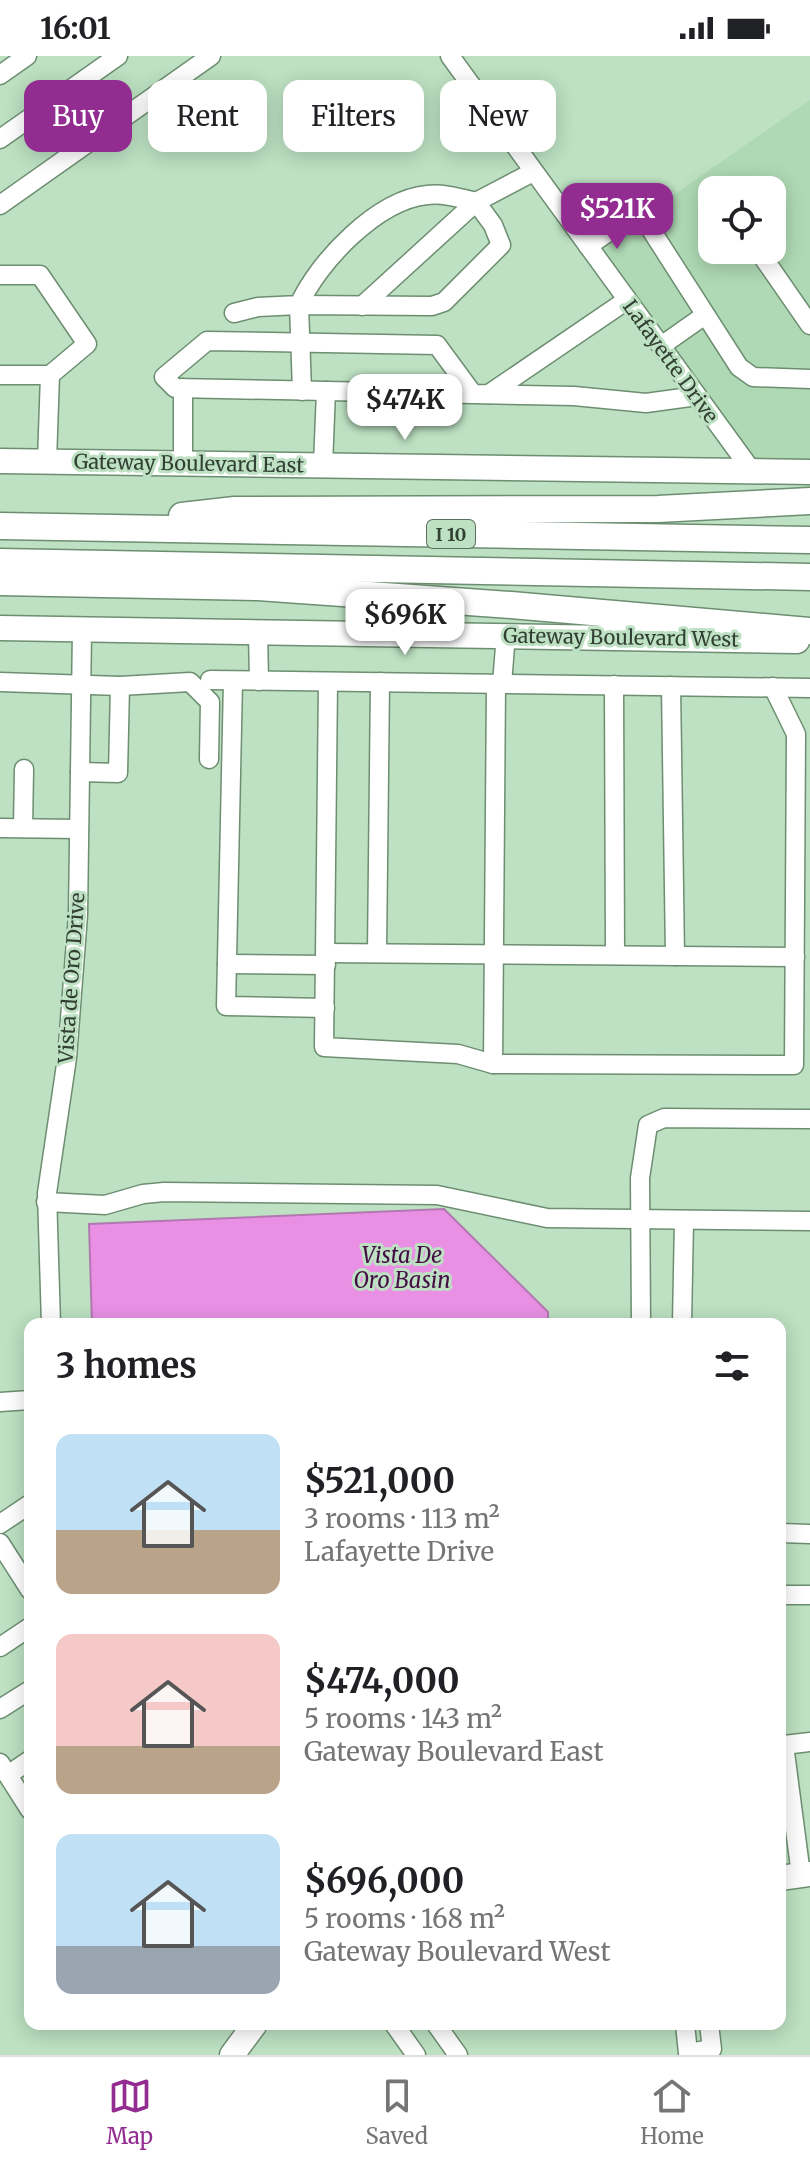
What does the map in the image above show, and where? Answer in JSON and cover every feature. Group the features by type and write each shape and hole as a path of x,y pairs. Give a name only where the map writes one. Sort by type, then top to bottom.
{"highway":[{"path":"93,528 235,510 658,509 810,501"},
{"name":"I 10","path":"0,526 810,540"},
{"name":"I 10","path":"0,562 810,577"},
{"path":"0,582 258,587 527,606 810,631"}],"main road":[{"name":"Gateway Boulevard East","path":"0,461 810,472"},
{"name":"Gateway Boulevard West","path":"0,628 810,641"},
{"path":"232,2055 251,2030"}],"street":[{"path":"0,75 27,56"},
{"path":"0,139 118,56"},
{"path":"0,205 211,56"},
{"name":"Lafayette Drive","path":"455,58 533,172 752,471"},
{"path":"362,306 476,202 533,172"},
{"path":"234,313 258,307 299,305 432,306 444,302 501,245 493,225 476,202 428,195 403,201 386,210 325,264 308,285 299,305 302,391"},
{"path":"588,246 630,217 648,225 739,367 753,377 810,379"},
{"path":"768,264 810,325"},
{"path":"0,275 40,275 87,344 50,375 0,375"},
{"path":"481,394 627,300"},
{"path":"661,346 705,315"},
{"path":"481,394 437,345 207,341 164,377 175,388 574,396 646,403 697,396"},
{"path":"47,461 50,375"},
{"path":"183,388 183,463"},
{"path":"323,465 326,391"},
{"name":"Vista de Oro Drive","path":"51,1318 46,1202 67,1058 78,915 82,630"},
{"path":"258,632 259,681"},
{"path":"493,1064 499,684 506,634"},
{"path":"210,680 810,688"},
{"path":"233,681 226,1006 325,1008"},
{"path":"0,682 120,686 190,682 210,702 209,759"},
{"path":"328,682 324,1047 458,1054 493,1064 794,1065 796,734 773,687"},
{"path":"377,953 380,682"},
{"path":"614,685 615,955"},
{"path":"80,772 118,773 120,686"},
{"path":"671,686 675,956"},
{"path":"23,828 24,769"},
{"path":"0,828 79,829"},
{"path":"227,964 377,953 795,957"},
{"path":"641,1318 644,1136 652,1121 810,1119"},
{"path":"46,1202 105,1205 143,1194 164,1192 437,1195 547,1218 810,1221"},
{"path":"682,1318 684,1220"},
{"path":"0,1402 24,1400"},
{"path":"0,1524 24,1508"},
{"path":"786,1533 810,1534"},
{"path":"0,1543 24,1581"},
{"path":"786,1595 810,1595"},
{"path":"0,1647 24,1631"},
{"path":"0,1709 24,1694"},
{"path":"786,1745 810,1742"},
{"path":"24,1762 4,1769 24,1801"},
{"path":"786,1765 797,1876"},
{"path":"398,2030 415,2055"},
{"path":"440,2030 456,2054"},
{"path":"686,2030 688,2053 712,2049 710,2030"}],"shaded area":[{"path":"810,100 810,460 753,459 596,249 698,178 698,264 786,264 786,176 701,176"}],"water":[{"name":"Vista De Oro Basin","path":"444,1209 548,1312 548,1318 92,1318 89,1224"}]}
